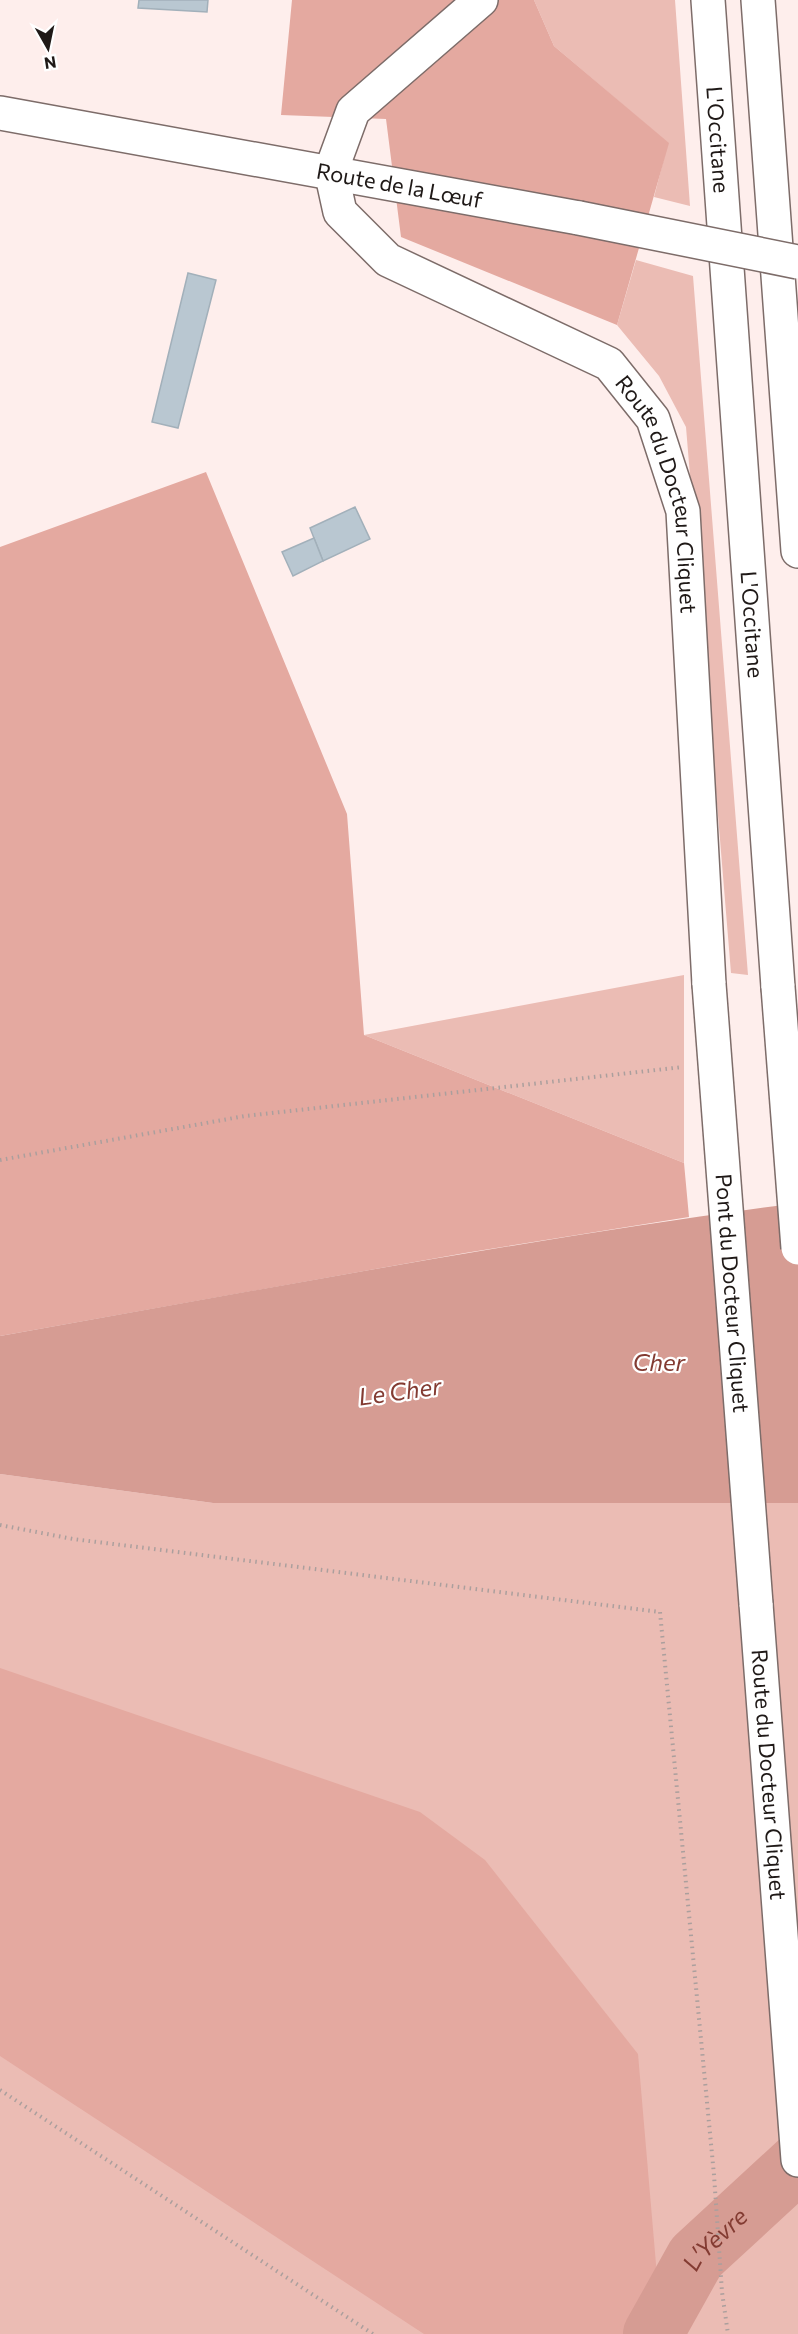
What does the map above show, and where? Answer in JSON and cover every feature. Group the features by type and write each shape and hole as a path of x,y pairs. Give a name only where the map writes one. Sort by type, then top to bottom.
{"main road":[{"path":"331,171 354,111 481,0"},
{"name":"L'Occitane","path":"708,0 798,1248"},
{"path":"758,0 798,551"},
{"name":"Route de la Lœuf","path":"0,113 331,171 798,262"},
{"name":"Route du Docteur Cliquet","path":"331,171 340,212 388,260 609,364 653,420 683,511 709,984"},
{"name":"Pont du Docteur Cliquet","path":"709,984 756,1604"},
{"name":"Route du Docteur Cliquet","path":"756,1604 798,2160"}],"path":[{"path":"0,1160 246,1116 584,1078"},
{"path":"0,1525 74,1539 660,1612 714,2175 722,2292 728,2334"},
{"path":"0,2090 372,2334"}],"shaded area":[{"path":"292,0 534,0 554,46 669,143 617,325 401,237 386,119 281,115"},
{"path":"534,0 675,0 690,206 654,197 668,143 554,46"},
{"path":"636,260 693,276 748,975 731,973 686,427 659,376 617,325"},
{"path":"206,472 347,814 364,1035 684,1163 689,1217 465,1253 0,1336 0,547"},
{"path":"684,975 684,1163 364,1035"},
{"path":"0,1474 213,1503 798,1503 798,2334 0,2334"},
{"path":"0,1668 420,1812 485,1860 638,2054 662,2334 424,2334 0,2056"}],"water":[{"name":"Cher","path":"798,1203 798,1503 213,1503 0,1474 0,1336 498,1248"}],"building":[{"path":"139,0 208,0 207,12 138,8"},
{"path":"188,273 216,280 178,428 152,422"},
{"path":"355,507 370,539 323,561 310,528"},
{"path":"314,538 323,561 293,576 282,552"}],"waterway":[{"name":"L'Yèvre","path":"653,2334 696,2257 798,2163"}],"water label":[{"name":"Le Cher","path":"400,1392"}]}
